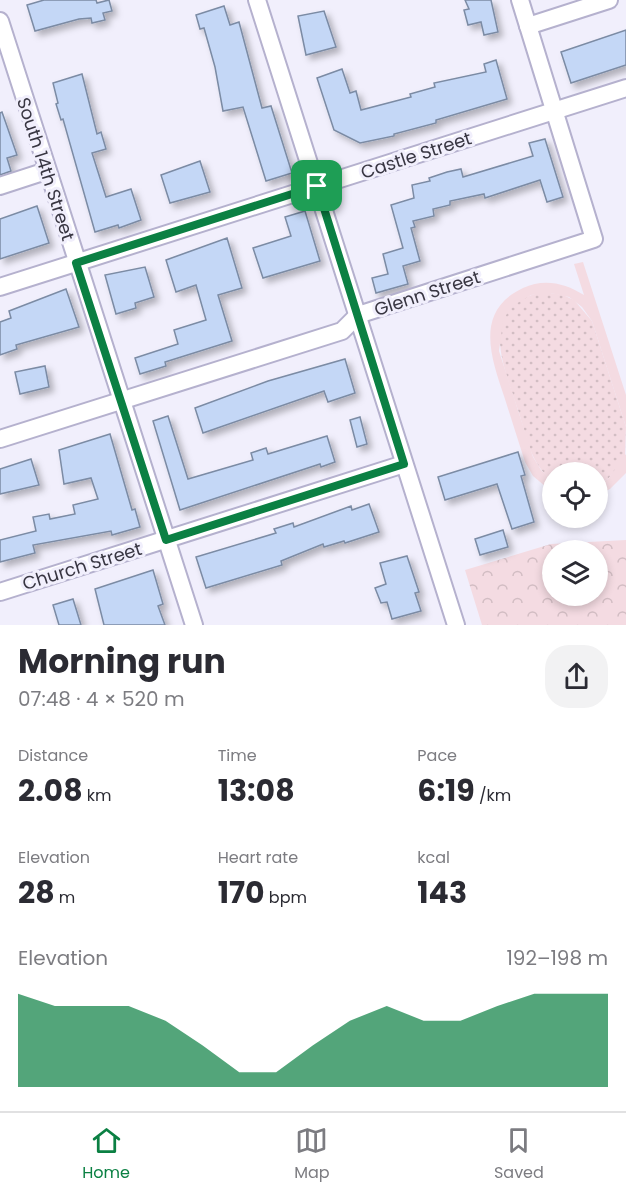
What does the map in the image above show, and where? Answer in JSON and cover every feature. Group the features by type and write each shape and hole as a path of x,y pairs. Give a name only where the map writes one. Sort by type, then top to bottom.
{"street":[{"path":"257,0 456,625"},
{"name":"Glenn Street","path":"0,439 342,331 358,315 594,239 520,0"},
{"path":"528,26 609,0"},
{"name":"South 14th Street","path":"0,21 46,171 194,625"},
{"name":"Castle Street","path":"0,287 626,88"},
{"path":"0,186 46,171"},
{"name":"Church Street","path":"0,592 404,464"}],"green space":[{"path":"583,262 626,395 626,427 592,321 582,307 569,297 550,293 531,295 519,302 509,310 503,321 499,351 533,457 542,471 542,484 533,476 525,462 495,366 491,351 492,322 498,309 508,298 531,285 554,283 569,287 584,295 574,264"},
{"path":"544,292 563,295 574,300 592,321 626,427 625,458 608,479 608,462 542,462 542,470 534,457 506,375 500,339 502,323 509,309 522,299"},
{"path":"626,454 626,473 608,490 608,479"},
{"path":"626,540 626,625 482,625 465,570 542,547 542,606 608,606 608,541"}],"building":[{"path":"44,0 96,0 97,3 109,0 112,11 103,13 105,20 92,23 91,18 79,19 35,31 27,5"},
{"path":"465,0 491,0 498,32 484,35 481,22 468,25 464,10 469,9"},
{"path":"224,6 230,25 239,22 262,108 271,106 292,173 266,181 243,107 223,111 215,67 204,28 200,29 196,15"},
{"path":"324,11 336,47 306,55 298,16"},
{"path":"626,30 626,65 571,83 561,52"},
{"path":"496,60 507,99 436,120 436,123 394,134 394,136 360,143 334,130 317,78 342,69 350,93 356,91 361,110 411,97 410,94 435,87 434,83 486,72 484,64"},
{"path":"82,74 97,134 101,132 106,149 92,153 106,197 131,189 141,220 119,228 118,225 95,232 63,119 61,120 56,104 58,103 53,83"},
{"path":"2,112 17,155 7,158 11,171 0,175 0,113"},
{"path":"545,139 563,197 547,202 540,180 485,198 484,194 450,201 450,205 433,209 434,216 413,221 415,227 411,228 420,261 403,266 408,284 376,293 372,278 388,274 383,254 403,248 391,205 414,198 412,185 430,181 429,178 447,172 461,169 463,177 533,156 529,143"},
{"path":"200,161 210,192 170,203 161,175"},
{"path":"37,206 49,243 0,259 0,219"},
{"path":"305,211 320,261 263,278 253,248 291,236 285,217"},
{"path":"227,238 242,288 218,295 232,341 165,362 166,366 140,374 135,358 178,344 174,330 206,320 196,285 176,292 166,260"},
{"path":"145,267 154,297 135,303 136,308 116,314 105,275"},
{"path":"66,289 79,327 16,345 17,349 0,355 0,322 11,318 9,311"},
{"path":"345,359 355,393 328,402 324,391 203,433 195,408 268,381"},
{"path":"45,366 49,387 20,394 15,372"},
{"path":"168,416 188,479 253,460 251,453 266,448 268,454 327,436 335,462 321,467 320,464 180,510 153,421"},
{"path":"360,417 367,444 357,447 350,420"},
{"path":"110,434 132,510 135,509 140,527 112,535 111,531 33,545 35,553 0,562 0,540 36,531 33,517 49,514 50,519 75,514 73,505 98,499 91,478 64,484 59,450"},
{"path":"518,452 525,475 521,476 534,522 512,529 497,484 445,500 438,477"},
{"path":"31,459 39,485 0,494 0,469"},
{"path":"369,504 379,532 345,543 344,541 324,547 323,544 281,561 282,565 206,588 196,557 276,533 274,529 293,523 294,527 351,506 352,510"},
{"path":"503,530 508,547 480,555 475,539"},
{"path":"407,556 419,592 415,593 421,611 392,619 387,602 381,603 375,588 386,584 380,563"},
{"path":"153,570 163,604 158,606 165,625 104,625 95,589"},
{"path":"73,599 81,625 59,625 53,605"}],"route":[{"path":"317,186 404,464 166,540 76,263 317,186"}]}
